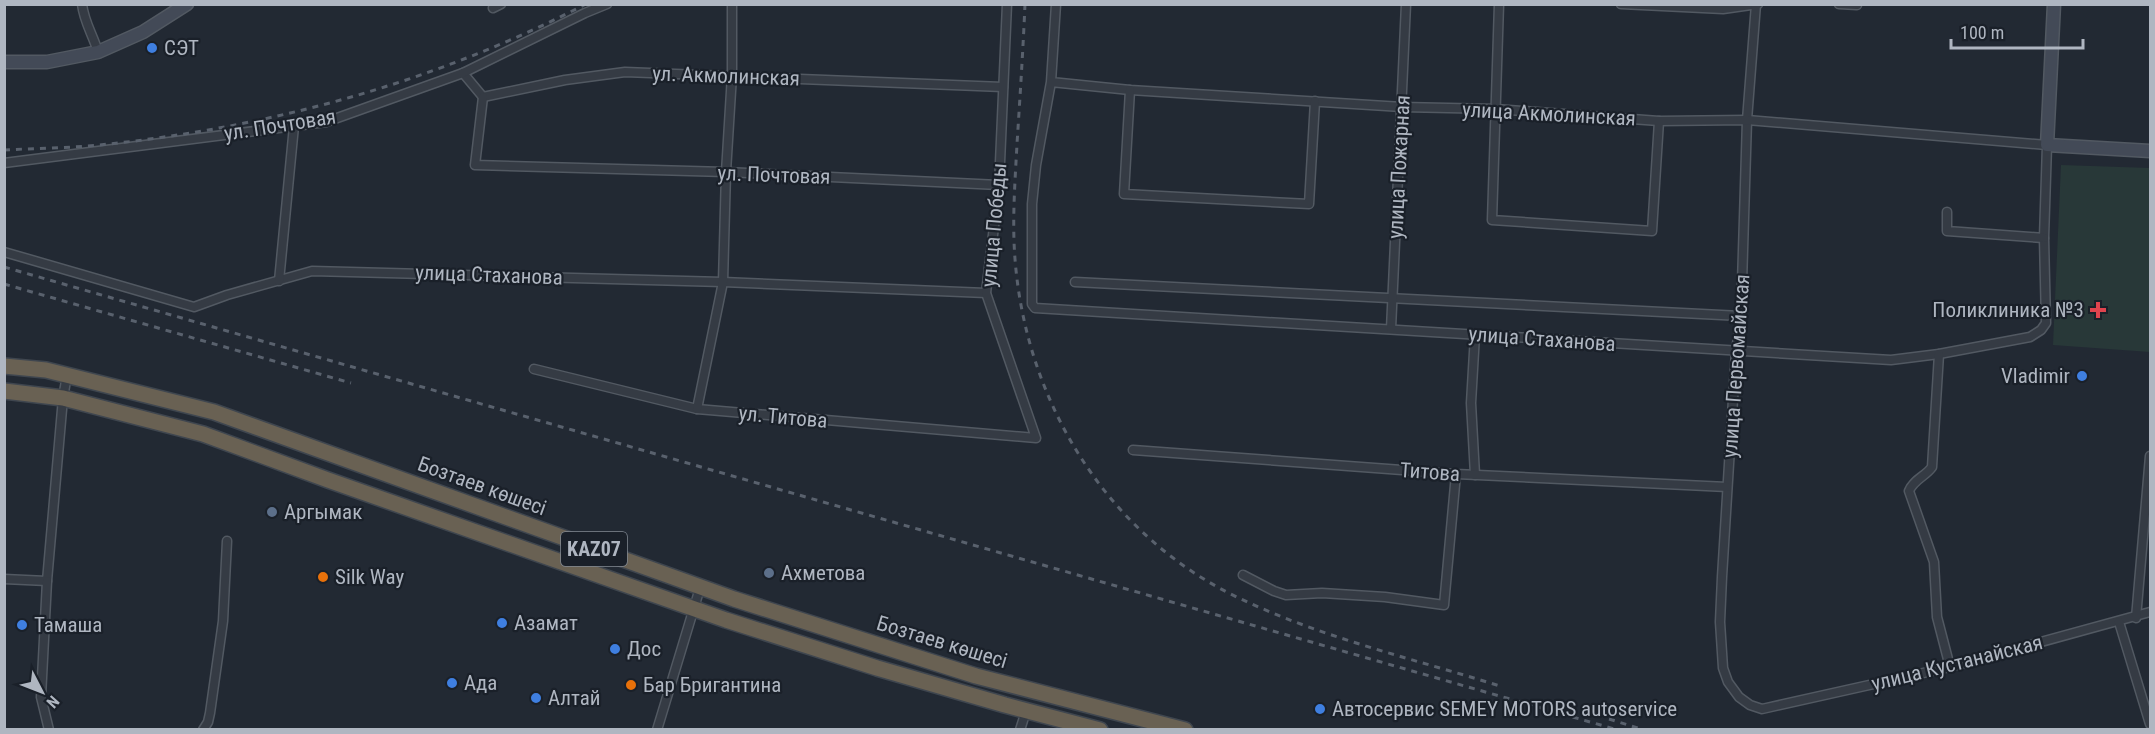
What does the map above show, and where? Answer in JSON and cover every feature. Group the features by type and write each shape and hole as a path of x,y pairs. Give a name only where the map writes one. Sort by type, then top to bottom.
{"highway":[{"name":"Бозтаев көшесі","path":"4,366 46,370 214,412 700,588 976,676 1185,729"},
{"name":"Бозтаев көшесі","path":"4,392 63,398 203,434 693,609 877,668 1026,711 1100,729"}],"street":[{"path":"82,4 86,24 93,35 98,51"},
{"name":"ул. Почтовая","path":"4,163 326,122 463,73 607,4"},
{"path":"697,410 723,282 732,75 732,4"},
{"name":"улица Победы","path":"1007,4 999,184 986,292 1036,438"},
{"name":"улица Победы","path":"1040,308 1035,308 1032,304 1032,204 1036,165 1051,82 1056,4"},
{"name":"улица Пожарная","path":"1391,329 1406,4"},
{"path":"1499,4 1492,220 1652,231 1659,121"},
{"path":"1621,4 1723,9 1756,5"},
{"path":"1839,4 1857,6"},
{"path":"1947,212 1947,231 2044,238 2054,4"},
{"path":"4,62 47,62 98,51 143,32 184,5"},
{"name":"улица Первомайская","path":"1756,5 1747,120 1741,316 1736,351 1720,622 1723,668 1728,682 1739,697 1749,705 1762,709"},
{"name":"ул. Акмолинская","path":"483,97 565,80 626,72 1003,87"},
{"path":"463,73 483,97"},
{"name":"улица Акмолинская","path":"1051,82 1130,90 1402,107 1495,109 1659,121 1747,120 2047,145"},
{"path":"1130,90 1124,194 1309,204 1315,101"},
{"name":"ул. Почтовая","path":"483,97 475,165 726,172 999,184"},
{"path":"279,281 294,126"},
{"path":"2047,145 2151,151"},
{"name":"улица Стаханова","path":"1040,308 1891,360 1939,354 2030,337 2041,330 2046,323 2044,238"},
{"name":"улица Стаханова","path":"4,252 194,307 227,295 312,271 723,282 986,292"},
{"path":"1075,282 1741,316"},
{"path":"1474,335 1471,414 1475,475"},
{"path":"1939,354 1932,467 1911,486 1909,491 1934,562 1937,617 1950,667"},
{"name":"ул. Титова","path":"534,369 697,410 1036,438"},
{"path":"49,729 41,697 47,581 67,375"},
{"name":"Титова","path":"1133,450 1456,474 1728,487"},
{"path":"2136,618 2151,456"},
{"path":"1243,575 1286,595 1323,592 1444,605 1456,474"},
{"path":"203,729 210,713 223,621 227,541"},
{"path":"4,579 47,581"},
{"path":"657,729 700,588"},
{"name":"улица Кустанайская","path":"1762,709 1950,667 2136,618 2151,612"},
{"path":"2119,622 2151,724"},
{"path":"1020,729 1026,711"}],"shaded area":[{"path":"2061,165 2150,168 2150,352 2053,345"}],"railway":[{"path":"4,150 96,145 171,136 294,112 354,96 472,56 586,4"},
{"path":"1025,4 1014,202 1015,259 1022,312 1036,364 1056,414 1082,460 1114,502 1151,540 1194,572 1241,599 1336,637 1500,686"},
{"path":"4,267 1618,730"},
{"path":"4,284 351,383"},
{"path":"1609,719 1644,730"}],"place":[{"name":"СЭТ","path":"152,48"},
{"name":"Поликлиника №3","path":"2098,310"},
{"name":"Vladimir","path":"2082,376"},
{"name":"Аргымак","path":"272,512"},
{"name":"Ахметова","path":"769,573"},
{"name":"Silk Way","path":"323,577"},
{"name":"Азамат","path":"502,623"},
{"name":"Тамаша","path":"22,625"},
{"name":"Дос","path":"615,649"},
{"name":"Ада","path":"452,683"},
{"name":"Бар Бригантина","path":"631,685"},
{"name":"Алтай","path":"536,698"},
{"name":"Автосервис SEMEY MOTORS autoservice","path":"1320,709"}]}
